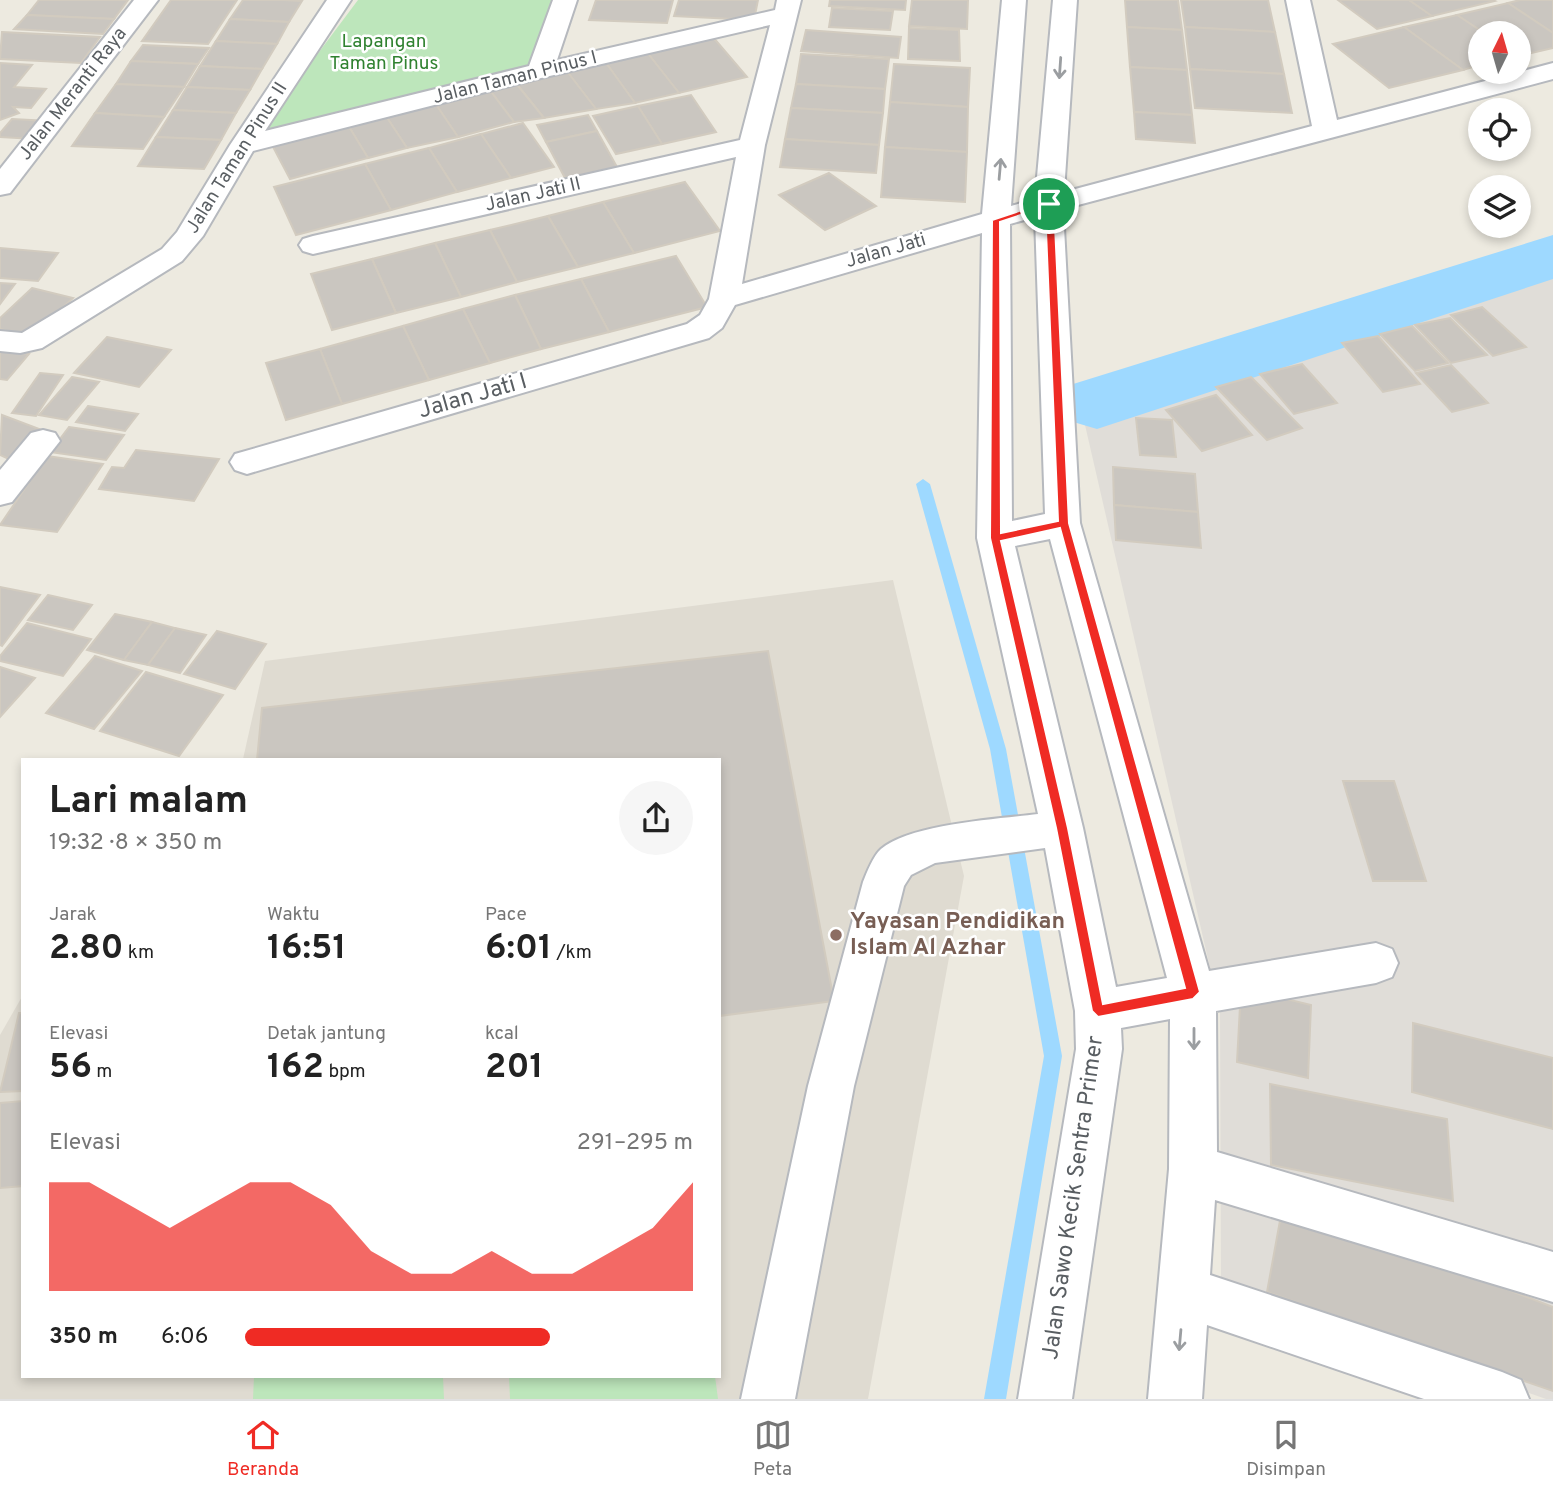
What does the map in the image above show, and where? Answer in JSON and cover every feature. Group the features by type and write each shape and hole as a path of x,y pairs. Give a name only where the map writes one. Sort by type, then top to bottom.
{"street":[{"name":"Jalan Meranti Raya","path":"0,187 146,0"},
{"name":"Jalan Taman Pinus II","path":"0,341 31,341 172,255 188,236 243,145 339,0"},
{"path":"540,71 565,0"},
{"name":"Jalan Sawo Kecik Sentra Primer","path":"1014,0 996,220 995,538 1056,829 1098,1011 1099,1049 1045,1399"},
{"path":"1065,0 1049,204 1063,523 1193,992 1193,1168 1175,1399"},
{"path":"1298,0 1326,130"},
{"path":"724,299 752,145 788,7"},
{"name":"Jalan Taman Pinus I","path":"243,145 788,7"},
{"name":"Jalan Jati","path":"724,299 1049,204 1553,71"},
{"name":"Jalan Jati II","path":"313,245 752,145"},
{"path":"0,150 27,152"},
{"name":"Jalan Jati I","path":"247,462 698,331 711,321 724,299"},
{"path":"0,493 43,441"},
{"path":"995,538 1063,523"},
{"path":"768,1399 831,1086 884,881 896,862 929,846 1056,829"},
{"path":"1098,1011 1193,992 1376,963"},
{"path":"1193,1168 1479,1257 1553,1277"},
{"path":"1184,1292 1502,1399"}],"shaded area":[{"path":"1553,275 1553,1399 1546,1399 1221,1285 1220,1011 1085,425"},
{"name":"Yayasan Pendidikan Islam Al Azhar","path":"893,580 964,876 868,1399 0,1399 0,1035 21,998 21,1378 721,1378 721,758 243,758 265,661"}],"green space":[{"name":"Lapangan Taman Pinus","path":"358,0 556,0 538,68 250,144"},
{"path":"254,1378 443,1378 444,1399 253,1399"},
{"path":"509,1378 715,1378 718,1399 510,1399"}],"building":[{"path":"39,0 128,0 114,19 27,15"},
{"path":"171,0 237,0 208,44 142,41"},
{"path":"243,0 302,1 289,22 230,19"},
{"path":"596,0 673,0 667,23 589,20"},
{"path":"679,0 758,0 754,20 674,16"},
{"path":"830,0 906,0 905,10 829,6"},
{"path":"912,0 968,0 967,29 909,26"},
{"path":"1125,0 1178,0 1182,30 1127,27"},
{"path":"1181,0 1268,0 1275,32 1185,27"},
{"path":"1338,0 1409,0 1432,16 1377,29"},
{"path":"1409,0 1493,0 1495,1 1432,16"},
{"path":"1520,0 1553,0 1553,33 1508,3"},
{"path":"1508,3 1553,33 1553,48 1531,53 1531,21 1468,22 1457,15"},
{"path":"832,8 893,11 890,30 829,27"},
{"path":"27,15 114,19 103,34 14,29"},
{"path":"1457,15 1468,22 1468,69 1463,70 1404,27"},
{"path":"230,19 289,22 277,44 216,41"},
{"path":"1127,27 1182,30 1187,70 1130,67"},
{"path":"1185,27 1275,32 1284,74 1190,69"},
{"path":"1404,27 1463,70 1389,88 1333,44"},
{"path":"909,28 959,30 960,61 908,59"},
{"path":"806,30 901,37 898,58 801,51"},
{"path":"2,32 100,37 81,63 0,59"},
{"path":"712,36 747,77 679,93 646,51"},
{"path":"216,41 277,44 262,69 200,66"},
{"path":"143,45 209,48 198,64 131,61"},
{"path":"646,51 679,93 635,103 604,60"},
{"path":"801,54 889,59 885,89 796,84"},
{"path":"604,60 635,103 596,109 566,70"},
{"path":"131,61 198,64 184,87 116,84"},
{"path":"0,63 32,65 14,87 46,89 31,108 13,107 19,113 0,120"},
{"path":"894,64 970,68 968,107 890,102"},
{"path":"200,66 262,69 250,90 187,87"},
{"path":"1130,67 1187,70 1192,115 1134,112"},
{"path":"1190,69 1284,74 1292,113 1195,108"},
{"path":"566,70 596,109 544,118 515,82"},
{"path":"515,82 544,118 514,122 489,89"},
{"path":"116,84 184,87 164,117 95,113"},
{"path":"796,84 885,89 883,113 791,108"},
{"path":"187,87 250,90 236,113 173,110"},
{"path":"489,89 514,122 458,137 435,103"},
{"path":"691,95 716,132 662,144 638,106"},
{"path":"890,102 968,107 967,152 885,147"},
{"path":"435,103 458,137 407,148 386,116"},
{"path":"638,106 662,144 616,154 593,116"},
{"path":"791,108 883,113 879,145 785,139"},
{"path":"173,110 236,113 221,140 156,137"},
{"path":"1134,112 1192,115 1195,143 1136,139"},
{"path":"95,113 164,117 143,149 72,146"},
{"path":"588,115 597,131 546,142 537,125"},
{"path":"386,116 407,148 368,158 348,125"},
{"path":"12,119 48,121 34,139 0,137 0,133"},
{"path":"523,123 554,167 511,178 481,134"},
{"path":"348,125 368,158 290,179 272,145"},
{"path":"597,131 617,167 565,178 546,142"},
{"path":"481,134 511,178 457,192 429,148"},
{"path":"156,137 221,140 204,169 138,166"},
{"path":"785,139 879,145 876,173 780,167"},
{"path":"885,147 967,152 965,202 881,197"},
{"path":"429,148 457,192 391,210 365,164"},
{"path":"365,164 391,210 296,235 274,187"},
{"path":"829,173 876,206 825,230 779,195"},
{"path":"685,182 720,231 634,253 603,202"},
{"path":"603,202 634,253 578,267 548,216"},
{"path":"548,216 578,267 517,282 490,230"},
{"path":"490,230 517,282 461,297 435,243"},
{"path":"435,243 461,297 396,313 372,259"},
{"path":"0,248 58,253 38,281 0,278"},
{"path":"676,256 707,307 609,332 581,279"},
{"path":"372,259 396,313 332,330 311,274"},
{"path":"581,279 609,332 541,349 515,295"},
{"path":"0,283 15,284 0,304"},
{"path":"32,288 73,298 31,337 0,329 0,318"},
{"path":"515,295 541,349 490,363 463,309"},
{"path":"1482,307 1526,347 1493,356 1451,315"},
{"path":"463,309 490,363 429,380 403,326"},
{"path":"1450,318 1487,355 1451,363 1415,325"},
{"path":"403,326 429,380 342,404 320,349"},
{"path":"1412,326 1448,363 1415,371 1380,334"},
{"path":"1378,336 1420,384 1383,392 1342,343"},
{"path":"107,337 171,350 139,387 74,373"},
{"path":"0,349 29,354 7,380 0,379"},
{"path":"320,349 342,404 286,420 266,363"},
{"path":"1302,364 1337,403 1294,414 1260,374"},
{"path":"1451,365 1488,403 1452,412 1416,373"},
{"path":"40,373 63,375 36,416 12,413"},
{"path":"72,377 99,382 67,420 39,415"},
{"path":"1251,377 1302,428 1267,440 1216,387"},
{"path":"1216,395 1252,435 1202,451 1166,410"},
{"path":"88,406 138,414 125,431 76,422"},
{"path":"2,415 42,430 9,459 0,455"},
{"path":"1136,418 1172,420 1176,457 1140,455"},
{"path":"69,427 124,435 106,460 50,452"},
{"path":"136,450 219,459 194,501 99,489 112,467 124,468"},
{"path":"47,456 103,464 57,532 0,525"},
{"path":"1113,467 1195,474 1198,512 1114,505"},
{"path":"1114,505 1198,512 1201,548 1116,540"},
{"path":"0,587 40,595 2,646 0,645"},
{"path":"48,595 92,605 73,630 28,620"},
{"path":"115,614 152,622 124,660 87,650"},
{"path":"152,622 175,628 148,665 124,660"},
{"path":"27,623 91,639 63,676 0,661 0,656"},
{"path":"175,628 206,635 180,673 148,665"},
{"path":"217,631 266,644 235,689 184,674"},
{"path":"768,651 834,1001 721,1016 721,758 257,758 262,708"},
{"path":"95,656 142,671 94,729 46,713"},
{"path":"0,667 35,678 0,717"},
{"path":"146,672 223,695 179,756 100,731"},
{"path":"1343,781 1394,781 1426,881 1373,881"},
{"path":"1241,988 1311,1005 1308,1078 1237,1062"},
{"path":"19,1013 21,1013 21,1091 0,1092"},
{"path":"1413,1023 1553,1058 1553,1129 1412,1092"},
{"path":"1270,1084 1447,1119 1453,1201 1271,1165"},
{"path":"21,1101 21,1186 0,1188 0,1103"},
{"path":"1283,1204 1553,1307 1553,1391 1267,1292"}],"waterway":[{"path":"1097,403 1553,256"},
{"path":"923,484 998,749 1053,1056 995,1399"}],"place":[{"name":"Yayasan Pendidikan Islam Al Azhar","path":"836,935"}],"route":[{"path":"1049,204 996,220 995,538 1063,523 1193,992 1098,1011 1062,828 995,538 1063,523 1049,204"}]}
